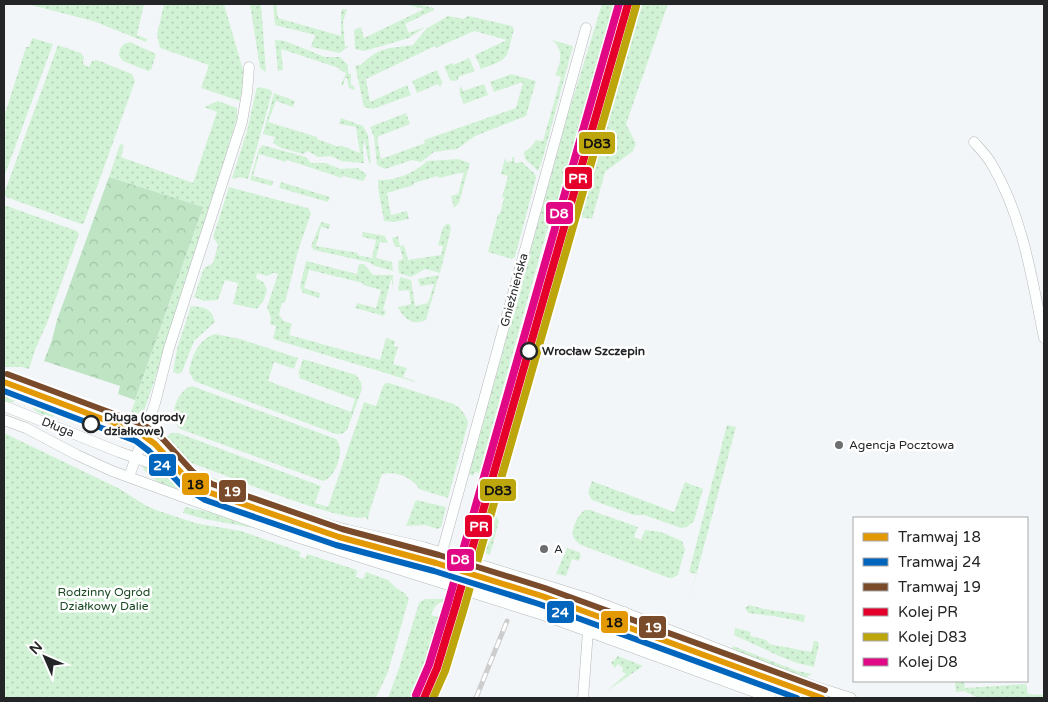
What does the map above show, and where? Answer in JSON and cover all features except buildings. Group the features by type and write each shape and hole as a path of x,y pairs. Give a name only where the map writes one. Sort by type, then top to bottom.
{"street":[{"name":"Gnieźnieńska","path":"442,552 586,28"},
{"path":"129,477 155,403 169,348 242,122 249,67"},
{"path":"974,142 991,163 1023,237 1044,338"},
{"name":"Długa","path":"4,406 136,457 311,520 442,552 569,592 625,612 812,686 851,698"},
{"name":"Długa","path":"4,420 26,428 76,455 129,477 296,537 588,631 771,698"},
{"path":"569,592 584,614 588,631 583,698"},
{"path":"588,631 600,619 625,612"}],"green space":[{"path":"27,4 144,4 137,35 147,39 146,42 93,21"},
{"path":"164,4 224,4 243,70 244,78 240,101 201,88 209,65 160,48 157,34"},
{"path":"250,4 261,4 266,72 260,68"},
{"path":"273,4 276,4 278,18 341,36 341,12 342,9 347,9 343,22 345,47 350,45 340,53 311,47 315,35 275,25"},
{"path":"405,4 417,4 434,8 434,10 405,24 409,33 425,27 409,38 364,51 355,49 354,30 361,27 364,38 424,9"},
{"path":"602,4 614,4 556,210 553,209 479,473 475,472 473,476 469,474 568,114"},
{"path":"638,4 668,4 626,124 636,144 633,151 605,172 592,219 580,217 505,481 501,479 575,215 580,216 598,135"},
{"path":"448,16 463,19 468,16 512,26 514,29 506,56 498,62 481,69 475,55 507,40 474,31 436,48 435,46 366,79 370,102 407,85 411,95 373,109 364,107 355,65 361,65 373,54 384,49 413,45 426,29"},
{"path":"32,38 53,44 4,177 4,136 6,130 4,129 4,113 26,47 29,47"},
{"path":"275,40 285,41 325,57 340,57 349,66 347,66 349,74 351,74 351,85 354,86 355,90 349,88 347,78 345,78 343,86 341,85 346,73 339,70 339,68 281,49 283,70 278,71"},
{"path":"552,40 573,46 538,171 525,159 524,152 536,140 543,141 561,77 555,75 559,66 560,52"},
{"path":"130,42 156,54 151,70 148,71 123,61 119,56 120,49 124,44"},
{"path":"58,45 81,53 84,57 83,64 89,67 92,61 97,60 132,74 135,81 84,223 81,224 6,197 4,194"},
{"path":"469,58 475,71 458,77 459,80 450,80 444,66 452,63 453,65"},
{"path":"437,70 442,82 441,86 438,84 417,93 412,81"},
{"path":"511,74 536,81 526,116 475,136 457,149 434,152 421,162 412,160 385,169 377,165 374,137 370,127 406,113 410,124 377,137 381,159 425,143 424,140 516,108 523,82 494,92 490,82"},
{"path":"484,84 488,95 464,104 460,93 461,86 463,91"},
{"path":"260,87 271,90 272,93 248,179 238,177 235,179 232,178 247,131 256,89"},
{"path":"274,93 295,101 293,107 276,101 268,122 360,153 356,127 339,124 341,118 363,126 368,135 371,164 369,163 364,139 364,163 341,161 331,156 318,157 308,151 303,154 281,148 273,143 275,137 263,134"},
{"path":"218,101 237,108 237,118 153,385 144,411 141,410 138,414 131,412 203,207 109,177 120,144 124,145 121,157 193,183 217,112 204,107"},
{"path":"262,145 306,157 311,163 326,163 340,169 358,168 367,175 363,181 343,176 342,178 287,160 286,162 259,154 253,176 273,181 272,186 250,180 259,148"},
{"path":"512,157 514,157 515,163 522,162 535,174 536,178 515,257 512,259 488,252 498,214 500,214 504,198 502,197 508,176 501,174 505,158 507,162 512,161"},
{"path":"458,159 470,163 459,203 454,208 451,196 458,194 464,172 439,178 438,176 387,193 391,215 407,211 409,219 394,222 384,221 378,180 404,175 417,169 427,161"},
{"path":"109,177 203,207 135,400 118,394 120,386 44,361"},
{"path":"281,182 330,197 328,202 279,188"},
{"path":"229,187 308,208 311,213 298,251 285,303 282,302 279,315 284,321 292,324 289,335 380,360 386,338 395,341 394,346 398,347 393,364 407,368 403,377 415,382 273,339 276,326 270,324 271,318 267,307 278,274 273,273 267,276 257,273 256,278 263,282 267,289 264,300 257,309 233,304 238,283 225,280 218,300 204,301 194,297 204,268 213,263 218,245 213,237"},
{"path":"4,205 77,231 79,234 29,369 4,367"},
{"path":"321,222 330,224 329,229 321,227 316,246 358,253 357,255 372,258 376,240 362,237 363,232 385,236 388,243 380,242 376,258 392,262 393,271 368,262 314,250 311,246"},
{"path":"448,223 451,229 440,273 425,269 411,277 399,273 398,261 403,259 400,247 395,247 392,238 398,236 400,246 404,245 408,260 441,255 443,246 438,245 443,227"},
{"path":"306,261 357,274 359,264 364,264 373,275 393,275 392,293 391,280 383,310 386,311 384,316 355,308 357,303 376,308 381,290 363,285 363,283 309,270 304,288 320,293 319,298 303,293 300,287"},
{"path":"439,275 426,320 413,322 406,318 398,307 411,304 409,290 398,291 400,277 411,280 415,306 428,303 434,284 420,286 418,279"},
{"path":"191,306 210,311 215,322 194,341 182,372 178,374 173,372 177,349"},
{"path":"215,334 240,339 298,358 294,369 274,362 268,381 351,412 355,399 299,378 300,375 298,374 303,359 356,375 361,382 362,389 347,430 342,434 336,434 194,381 189,372 194,354 197,348 209,336"},
{"path":"4,374 27,377 20,396 14,401 4,401"},
{"path":"35,380 62,395 53,417 38,413 31,405 30,400"},
{"path":"386,383 454,404 465,415 468,423 448,498 419,489 408,478 398,474 382,474 368,521 366,517 353,517 310,506 194,464 183,459 164,439 171,433 178,433 321,486 315,503 328,507 364,402 376,406 383,386"},
{"path":"192,386 336,439 339,443 340,455 332,474 323,481 180,429 174,418 175,405 182,393"},
{"path":"727,425 736,427 687,609 696,574 689,572"},
{"name":"Rodzinny Ogród Działkowy Dalie","path":"4,433 120,489 156,510 195,523 241,531 301,552 299,556 305,559 307,554 357,570 356,577 363,579 366,572 388,580 409,598 388,672 376,698 4,698"},
{"path":"150,435 182,466 258,495 327,518 325,519 177,467 149,437"},
{"path":"143,465 175,477 184,486 198,494 197,496 152,478 146,472"},
{"path":"592,481 674,512 685,482 703,489 694,521 687,527 681,528 644,515 634,515 592,500 588,493"},
{"path":"492,486 495,487 493,513 499,521 490,555 476,550 478,546 485,546 489,542 494,530 484,528 481,532"},
{"path":"227,496 290,518 286,529 223,506"},
{"path":"416,500 446,507 441,527 438,529 425,525 406,526"},
{"path":"185,507 209,512 254,528 204,519 183,513"},
{"path":"585,510 590,510 638,527 634,537 641,540 645,530 661,532 682,541 685,549 678,575 669,578 580,544 574,537 573,529 578,517"},
{"path":"567,548 579,552 581,556 579,561 572,559 566,576 556,574"},
{"path":"425,599 446,599 446,601 436,605 431,615 442,618 411,698 388,698 419,603"},
{"path":"749,605 805,615 804,622 748,613 745,608"},
{"path":"463,623 465,624 439,698 428,698 453,629"},
{"path":"735,628 751,632 750,636 766,640 769,644 811,652 814,641 817,641 819,644 814,667 779,656 734,635"},
{"path":"733,646 797,671 812,674 802,677 732,649"},
{"path":"618,656 643,666 607,691 626,674 618,664 615,668 611,663"},
{"path":"728,658 829,698 798,698 755,682 722,675"},
{"path":"955,682 964,682 965,688 1026,684 1028,694 1044,695 1044,697 978,698 964,691 956,692"}],"railway":[{"path":"476,698 507,621"}],"tram line":[{"name":"19","path":"7,374 144,425 161,437 193,472 212,484 342,529 439,555 545,588 825,690"},
{"name":"18","path":"4,382 140,433 155,444 187,479 208,492 339,537 436,563 542,596 822,698"},
{"name":"24","path":"4,391 136,441 149,451 181,485 205,500 336,545 434,571 539,604 797,698"}],"rail line":[{"name":"D8","path":"416,695 429,665 448,603 619,4"},
{"name":"PR","path":"424,698 437,668 456,605 628,4"},
{"name":"D83","path":"433,698 445,671 464,608 636,6"}],"place":[{"name":"Wrocław Szczepin","path":"529,351"},
{"name":"Długa (ogrody działkowe)","path":"91,424"},
{"name":"Agencja Pocztowa","path":"839,445"},
{"name":"A","path":"544,549"}]}
